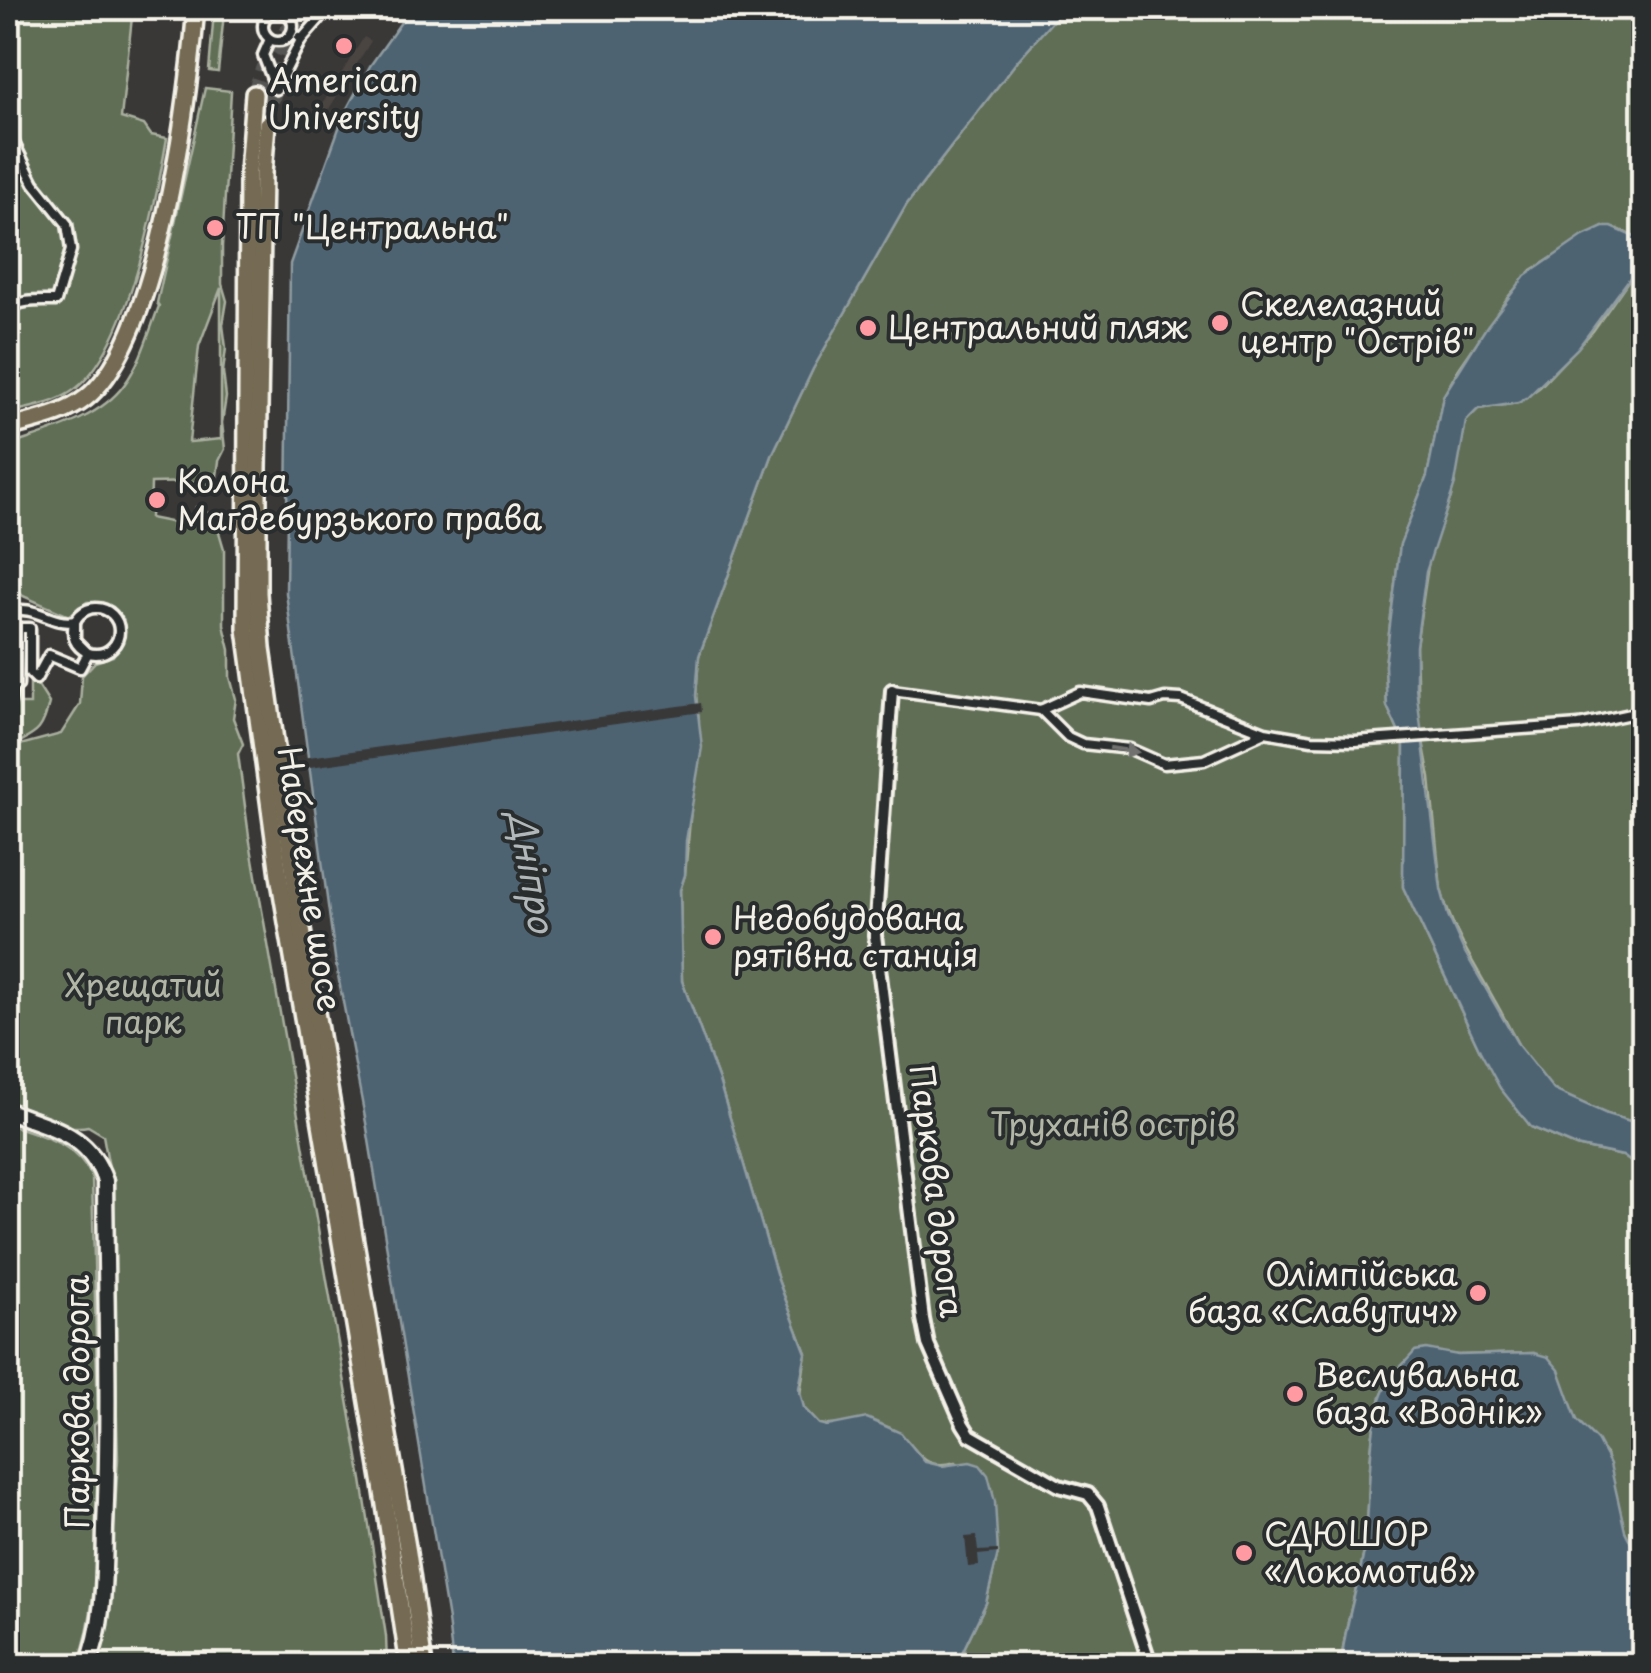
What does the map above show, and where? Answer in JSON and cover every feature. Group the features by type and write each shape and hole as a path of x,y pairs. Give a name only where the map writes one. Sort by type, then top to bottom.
{"main road":[{"path":"8,428 76,405 103,381 124,348 136,318 167,200 185,112 196,8"},
{"name":"Набережне шосе","path":"254,94 248,173 246,629 282,892 409,1666"},
{"name":"Набережне шосе","path":"267,124 258,469 262,648 300,918 424,1666"},
{"name":"Паркова дорога","path":"8,1111 83,1143 98,1160 106,1180 108,1462 104,1572 96,1640 87,1666"}],"street":[{"path":"270,40 263,55 276,89 301,40 329,8"},
{"path":"274,11 291,11 292,33 280,42 270,40 263,29 266,16 274,11"},
{"path":"292,33 301,40"},
{"path":"8,132 34,183 63,216 70,250 56,301 32,301 8,310"},
{"path":"8,613 28,608 63,624 74,631 88,653 80,668 49,655 36,680 30,674 30,628 19,628 18,685 13,686 8,711"},
{"path":"74,631 85,611 100,608 117,622 118,637 110,650 96,654 84,651"},
{"path":"892,690 1041,710 1080,692 1151,702 1182,699 1265,732 1312,740 1375,742 1579,725 1644,711"},
{"name":"Паркова дорога","path":"892,690 875,935 928,1344 970,1435 1060,1486 1088,1494 1098,1506 1150,1666"},
{"path":"1041,710 1068,738 1083,744 1130,749 1164,764 1217,756 1265,732"}],"shaded area":[{"path":"364,37 371,41 327,112 320,108"}],"green space":[{"path":"8,8 133,8 121,118 144,125 151,135 167,138 136,276 108,346 91,373 71,392 48,403 8,413"},
{"name":"Труханів острів","path":"1064,8 1643,8 1643,241 1618,229 1603,227 1532,270 1508,297 1458,370 1443,397 1427,476 1400,545 1385,665 1387,706 1404,744 1403,887 1480,1051 1531,1127 1576,1146 1623,1156 1643,1171 1643,1570 1625,1531 1606,1454 1577,1420 1534,1353 1458,1355 1416,1351 1386,1386 1375,1420 1365,1545 1341,1665 956,1665 986,1603 998,1553 992,1488 956,1462 925,1460 890,1428 862,1422 819,1424 804,1408 800,1395 806,1353 778,1280 719,1081 682,981 680,890 685,875 699,720 699,656 773,453 813,369 907,204 1018,60"},
{"path":"214,11 224,13 218,72 209,71"},
{"name":"Хрещатий парк","path":"205,88 231,91 222,247 222,284 227,301 223,325 225,449 217,476 203,490 196,491 196,482 151,483 150,518 175,523 176,514 195,518 196,507 201,506 216,522 224,549 224,625 236,699 233,718 243,744 238,754 249,836 362,1480 387,1665 96,1665 102,1646 112,1558 118,1459 110,1173 103,1135 88,1126 58,1123 8,1101 8,712 13,686 18,685 19,704 30,704 30,673 49,703 46,714 36,732 9,748 61,734 80,704 82,676 95,662 113,656 125,636 119,615 109,606 87,602 69,616 23,596 8,580 8,446 86,416 113,397 140,357 157,303","holes":["221,288 221,439 189,442 199,346"]},
{"path":"1642,244 1643,1125 1576,1102 1546,1083 1521,1049 1457,933 1441,889 1430,778 1418,714 1416,646 1430,552 1451,497 1466,421 1478,409 1518,403 1540,387 1593,331 1635,271"},
{"path":"8,1124 67,1148 92,1177 98,1421 94,1425 95,1450 100,1452 99,1502 94,1591 77,1665 8,1665"}],"water":[{"name":"Дніпро","path":"411,8 1064,8 1018,60 907,204 813,369 773,453 699,656 696,696 702,747 680,890 682,981 719,1081 778,1280 806,1353 799,1388 804,1408 819,1424 827,1426 867,1418 901,1433 925,1462 942,1466 970,1462 980,1465 988,1475 995,1502 998,1553 986,1603 956,1665 453,1665 367,1128 336,965 286,593 290,264 344,114 370,66"},
{"path":"1603,227 1643,241 1635,271 1578,348 1527,398 1478,409 1466,421 1455,484 1426,572 1416,646 1416,687 1441,889 1463,949 1519,1046 1554,1090 1643,1125 1643,1171 1623,1156 1576,1146 1531,1127 1500,1088 1480,1051 1403,887 1404,744 1387,706 1385,665 1400,544 1427,476 1443,396 1487,326 1525,276 1583,236"},
{"path":"1426,1349 1458,1355 1534,1353 1548,1357 1559,1370 1577,1420 1597,1440 1610,1464 1625,1531 1643,1566 1643,1665 1341,1666 1365,1545 1375,1420 1386,1386 1396,1372 1415,1351"}],"pier":[{"path":"701,703 702,712 303,768 301,758"},
{"path":"976,1536 978,1551 998,1553 978,1555 979,1566 968,1567 965,1537"}],"waterway":[{"path":"8,301 28,295"}],"tunnel":[{"path":"254,94 263,68 302,8"},
{"path":"267,124 284,62 298,34 318,8"}],"place":[{"name":"American University","path":"344,46"},
{"name":"ТП \"Центральна\"","path":"215,228"},
{"name":"Скелелазний центр \"Острів\"","path":"1220,323"},
{"name":"Центральний пляж","path":"868,328"},
{"name":"Колона Магдебурзького права","path":"157,500"},
{"name":"Недобудована рятівна станція","path":"713,937"},
{"name":"Олімпійська база «Славутич»","path":"1478,1293"},
{"name":"Веслувальна база «Воднік»","path":"1295,1394"},
{"name":"СДЮШОР «Локомотив»","path":"1244,1553"}]}
